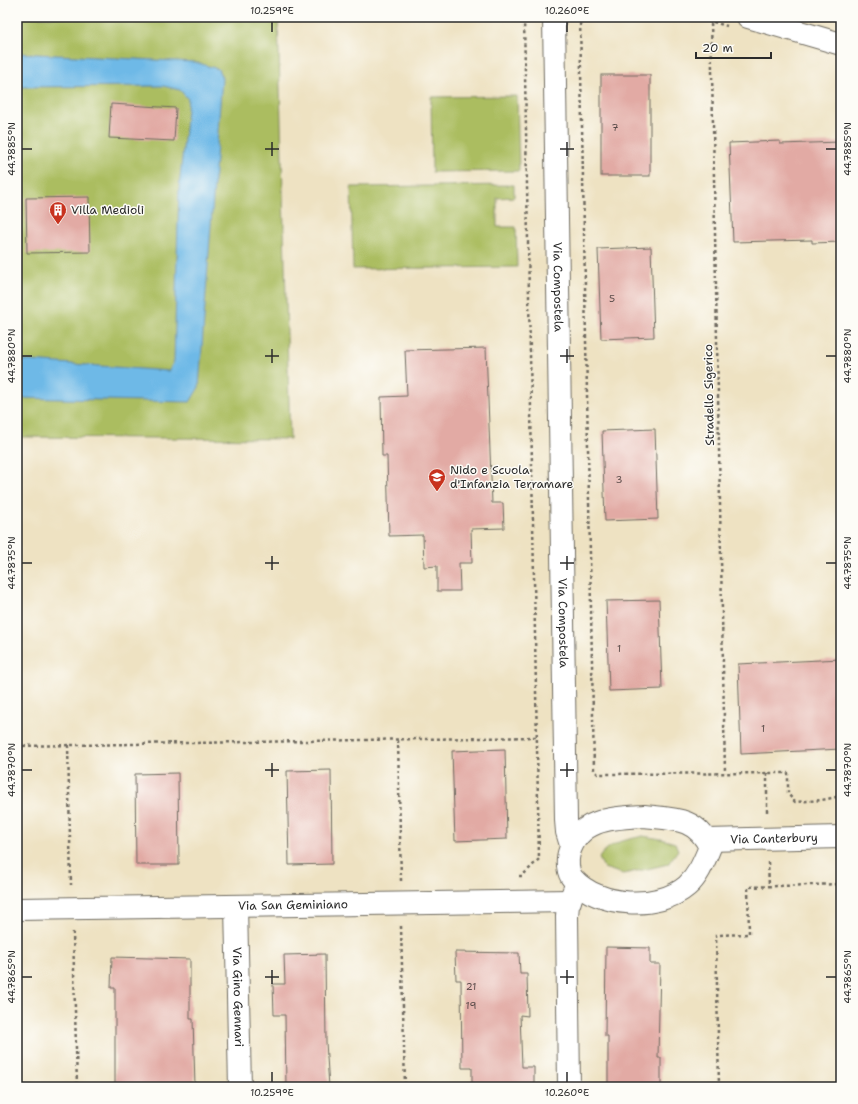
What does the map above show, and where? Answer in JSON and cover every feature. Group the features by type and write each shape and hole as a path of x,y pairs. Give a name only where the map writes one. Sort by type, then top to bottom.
{"street":[{"name":"Via Compostela","path":"554,17 566,820 567,832 571,845"},
{"path":"748,17 841,44"},
{"path":"569,1087 567,916 573,892 567,861 571,845 580,831 606,819 644,816 674,819 691,823 704,834 710,847 698,872 686,886 668,898 640,902 616,902 586,892 573,892"},
{"name":"Via Canterbury","path":"707,840 841,837"},
{"name":"Via San Geminiano","path":"17,909 236,906 573,892"},
{"name":"Via Gino Gennari","path":"236,906 240,1087"}],"path":[{"path":"514,876 522,876 539,859 524,17"},
{"path":"580,17 594,770 598,774 788,773 788,794 795,802 822,800 841,796"},
{"name":"Stradello Sigerico","path":"711,17 725,774"},
{"path":"17,746 537,737"},
{"path":"393,879 408,878"},
{"path":"719,1087 716,935 749,934 748,887 841,884"},
{"path":"63,885 79,885"}],"green space":[{"path":"17,17 278,17 290,439 17,437"},
{"path":"517,96 519,171 432,172 431,97"},
{"path":"514,185 514,197 497,198 497,227 516,227 517,267 353,269 351,187"},
{"path":"643,836 675,843 678,850 668,864 623,874 604,868 599,858 608,848 618,842"}],"water":[{"path":"17,53 195,62 218,69 222,78 199,387 190,402 17,398 17,360 169,371 174,361 179,188 188,99 180,90 163,86 17,87"}],"building":[{"path":"601,75 650,75 650,176 601,176"},
{"path":"111,104 176,108 174,141 109,138"},
{"path":"780,141 780,144 841,142 841,242 812,243 812,240 733,242 729,143"},
{"name":"Villa Medioli","path":"89,197 90,252 27,253 26,198"},
{"path":"651,247 654,337 601,339 598,249"},
{"path":"486,348 492,503 503,503 504,528 471,529 472,563 459,563 460,591 437,591 437,566 424,567 423,535 389,536 387,456 382,456 381,397 407,396 405,350"},
{"path":"655,429 658,519 605,521 602,431"},
{"path":"659,600 662,689 609,691 606,601"},
{"path":"841,659 841,749 741,754 738,664"},
{"path":"505,749 507,839 455,841 452,751"},
{"path":"331,770 332,864 289,865 287,771"},
{"path":"178,773 179,865 136,865 135,774"},
{"path":"606,947 650,948 650,964 660,964 658,1058 661,1058 661,1087 608,1087 608,1036 605,1036"},
{"path":"455,952 519,953 520,974 527,974 528,1016 520,1015 522,1067 534,1067 534,1087 472,1087 472,1068 462,1068 461,980 456,980"},
{"path":"325,954 326,1042 329,1087 286,1087 285,1015 274,1015 273,984 285,984 284,955"},
{"path":"112,957 190,959 190,1019 193,1019 195,1086 129,1087 129,1085 115,1085 115,988 111,988"}],"place":[{"name":"Villa Medioli","path":"58,225"},
{"name":"Nido e Scuola d'Infanzia Terramare","path":"437,492"}]}
